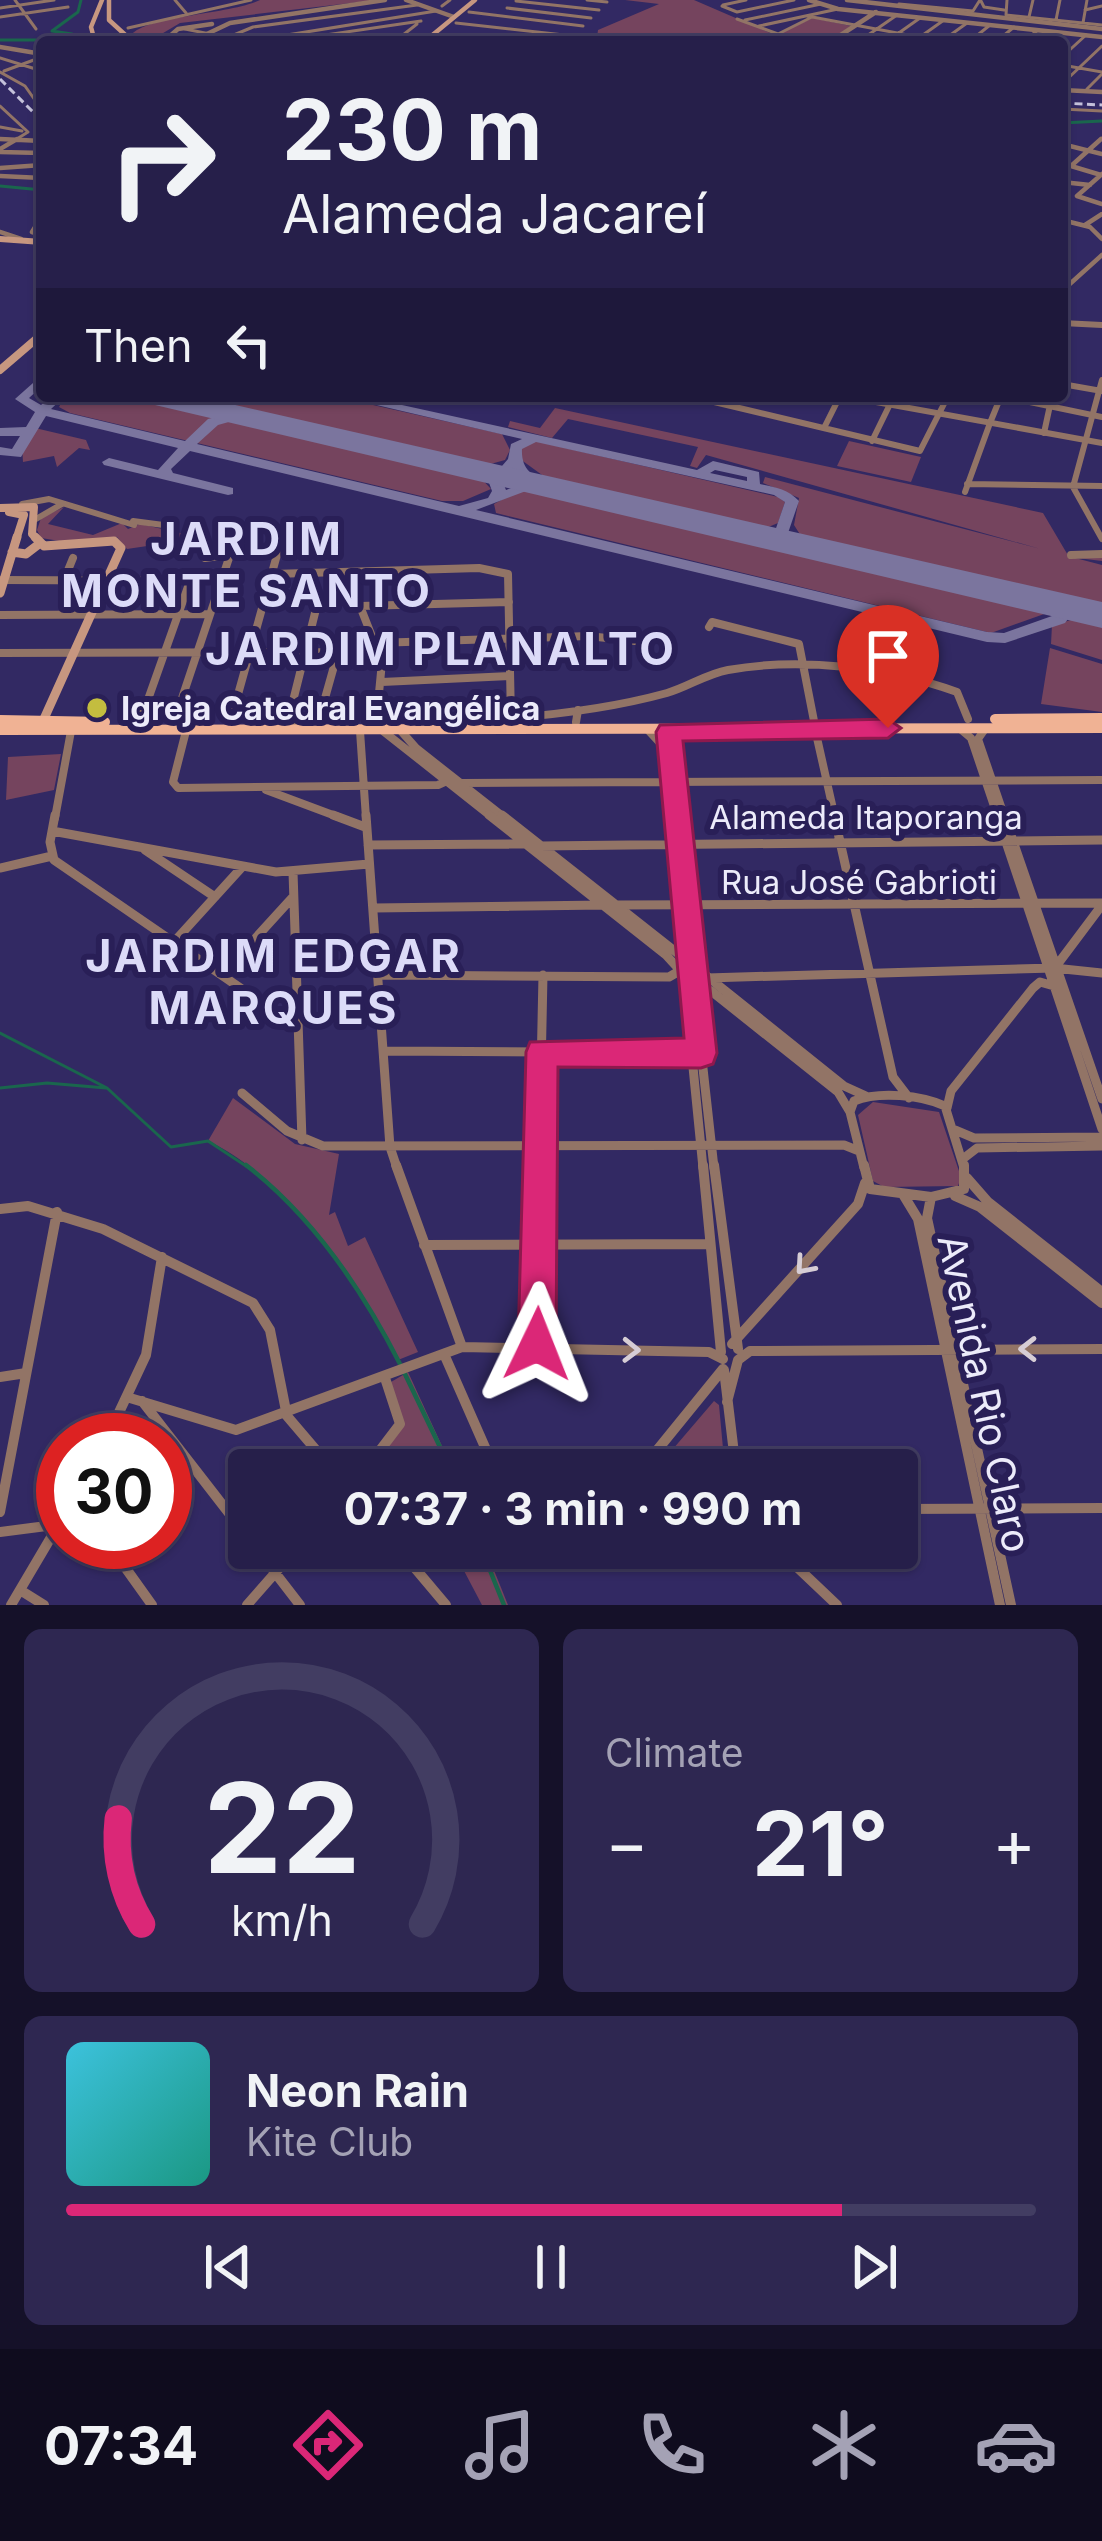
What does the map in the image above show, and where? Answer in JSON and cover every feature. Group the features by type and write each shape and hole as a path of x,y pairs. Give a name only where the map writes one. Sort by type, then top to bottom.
{"main road":[{"path":"94,36 92,24 106,0"},
{"path":"106,0 127,36"},
{"path":"429,36 446,16 475,0"},
{"path":"446,16 469,12 484,0"},
{"path":"437,36 446,16"},
{"path":"92,24 120,28"},
{"path":"0,238 36,241"},
{"path":"0,238 36,240"},
{"path":"0,371 36,344"},
{"path":"0,371 36,344"},
{"path":"0,511 34,507 32,534 39,544"},
{"path":"0,593 24,515 20,508"},
{"path":"13,548 26,554 39,544 119,543 121,552 43,721"},
{"path":"0,720 180,727 230,723 359,731 577,716 815,724 1102,718"},
{"path":"0,730 318,723 423,731 648,730 815,724"},
{"path":"963,724 1102,728"},
{"path":"416,748 423,731"}],"street":[{"path":"0,8 54,0"},
{"path":"175,0 187,14"},
{"path":"120,28 251,0"},
{"path":"173,36 189,27 385,0"},
{"path":"446,16 450,0"},
{"path":"498,16 516,0 599,10"},
{"path":"587,0 608,1"},
{"path":"746,0 722,6 776,34 810,16 915,36"},
{"path":"738,17 794,0"},
{"path":"851,0 1014,28 1102,37"},
{"path":"871,0 973,11 980,2 1004,4 1029,16 1102,27"},
{"path":"949,9 952,0"},
{"path":"1029,16 1033,0"},
{"path":"1056,20 1060,0"},
{"path":"573,36 608,1"},
{"path":"738,17 814,2 920,18 1102,27"},
{"path":"17,3 36,29"},
{"path":"189,27 186,30 224,36 410,4 532,36"},
{"path":"839,36 886,5 1102,27"},
{"path":"1083,23 1086,5 1102,6"},
{"path":"0,17 68,7"},
{"path":"507,8 591,18"},
{"path":"758,27 838,9"},
{"path":"836,21 850,11"},
{"path":"301,12 318,36"},
{"path":"469,12 583,26"},
{"path":"867,36 897,15"},
{"path":"331,36 446,16"},
{"path":"272,36 446,16"},
{"path":"895,36 920,18"},
{"path":"921,36 944,20"},
{"path":"976,36 992,21"},
{"path":"950,36 967,22"},
{"path":"401,36 415,23"},
{"path":"198,36 215,25"},
{"path":"469,36 480,26"},
{"path":"480,26 556,36"},
{"path":"1004,36 1014,28"},
{"path":"1030,36 1038,30"},
{"path":"1058,36 1062,33"},
{"path":"1068,54 1086,35"},
{"path":"1068,80 1102,46"},
{"path":"0,47 36,55"},
{"path":"0,58 36,68"},
{"path":"0,72 36,58"},
{"path":"1068,63 1102,73 1087,90"},
{"path":"0,72 20,81 36,97"},
{"path":"1068,88 1102,92"},
{"path":"0,106 22,129"},
{"path":"1068,109 1102,111"},
{"path":"0,127 22,129"},
{"path":"0,150 22,129"},
{"path":"1102,138 1071,166 1102,174"},
{"path":"0,139 36,141"},
{"path":"1068,145 1102,154"},
{"path":"0,150 36,154"},
{"path":"0,173 30,154"},
{"path":"14,165 36,165"},
{"path":"0,173 36,177"},
{"path":"1102,174 1078,197 1102,204"},
{"path":"1068,183 1090,185"},
{"path":"1089,225 1102,214"},
{"path":"1068,221 1089,225 1102,239"},
{"path":"1068,284 1074,285 1102,255"},
{"path":"1068,323 1102,325"},
{"path":"1102,380 1097,416 1085,440 1073,487 1102,539"},
{"path":"1068,385 1101,391"},
{"path":"718,402 920,452 945,402"},
{"path":"737,406 739,402"},
{"path":"824,428 838,402"},
{"path":"872,441 890,402"},
{"path":"898,402 1102,443"},
{"path":"999,402 966,488 1102,486"},
{"path":"1027,402 1097,416"},
{"path":"1044,433 1050,402"},
{"path":"20,508 44,499 133,523 171,526"},
{"path":"36,519 63,503"},
{"path":"1088,514 1102,514"},
{"path":"230,723 283,535"},
{"path":"0,547 13,548"},
{"path":"1071,555 1102,554"},
{"path":"230,555 197,652 173,786 363,786 450,778"},
{"path":"206,558 277,555"},
{"path":"64,580 74,558"},
{"path":"272,574 478,568 508,574 511,720"},
{"path":"347,573 378,647 389,727 477,795 591,895 674,944"},
{"path":"2,580 221,581"},
{"path":"140,722 190,581"},
{"path":"360,606 509,602"},
{"path":"294,727 316,610"},
{"path":"0,615 210,614"},
{"path":"709,627 712,622 799,644 893,1077 909,1098"},
{"path":"0,653 338,652 510,636 635,641"},
{"path":"318,723 338,652"},
{"path":"577,716 668,692 727,670 884,672 957,692 963,724 989,781"},
{"path":"382,682 510,676"},
{"path":"389,727 512,839"},
{"path":"989,728 978,740 989,781 1102,1099"},
{"path":"668,784 667,736 674,729"},
{"path":"52,856 52,831 71,730"},
{"path":"648,730 661,744 668,784 682,962 728,1354 734,1449"},
{"path":"359,731 390,1147 460,1348 456,1382"},
{"path":"462,783 1102,780"},
{"path":"477,795 487,783"},
{"path":"289,799 293,787"},
{"path":"259,788 366,827"},
{"path":"52,831 293,872 369,864"},
{"path":"368,845 512,839 533,843 838,1092 850,1112 865,1181 858,1204 728,1354 657,1449"},
{"name":"Alameda Itaporanga","path":"533,843 1102,840"},
{"path":"554,856 558,844"},
{"path":"139,846 215,897"},
{"path":"0,868 52,856 297,1027"},
{"path":"173,943 243,866"},
{"path":"293,872 302,1140"},
{"path":"584,905 591,895"},
{"path":"221,976 293,897"},
{"path":"1101,903 1057,974 1036,985 948,1096 948,1110 968,1178 988,1202 1102,1292"},
{"name":"Rua José Gabrioti","path":"374,908 1101,903"},
{"path":"1082,904 1091,916"},
{"path":"681,907 674,944 695,990 696,1053"},
{"path":"379,975 667,977 682,962"},
{"path":"1026,972 1036,985"},
{"path":"695,990 726,977 1102,973"},
{"path":"1057,974 1102,1138"},
{"path":"536,1348 543,975"},
{"path":"724,990 726,977"},
{"path":"707,983 724,990 844,1086 872,1096 935,1100 948,1110"},
{"path":"385,1051 696,1053"},
{"path":"1088,1057 1102,1056"},
{"path":"850,1112 854,1101 872,1096 893,1077"},
{"path":"242,1094 302,1140 390,1147 844,1145 859,1151"},
{"path":"955,1130 974,1138 1102,1138"},
{"path":"964,1160 973,1148 1102,1138"},
{"path":"705,1145 710,1244 728,1354"},
{"path":"865,1181 878,1193 931,1197 953,1196 964,1190 968,1178"},
{"name":"Avenida Rio Claro","path":"904,1196 917,1219 948,1349 1000,1605"},
{"path":"953,1196 980,1208 1102,1304"},
{"name":"Avenida Rio Claro","path":"931,1197 927,1218 948,1349"},
{"path":"0,1208 57,1212 254,1303 264,1314 287,1416 314,1449"},
{"path":"0,1512 57,1212"},
{"path":"424,1245 710,1244"},
{"path":"125,1413 135,1399 146,1355 162,1257"},
{"path":"135,1399 236,1430 287,1416 460,1348 728,1354 1102,1349"},
{"path":"444,1354 486,1449"},
{"path":"0,1377 26,1373"},
{"path":"381,1449 400,1424 388,1376"},
{"path":"135,1399 228,1513"},
{"path":"0,1430 16,1428"},
{"name":"Avenida Rio Claro","path":"981,1507 1011,1605"},
{"path":"918,1508 1102,1508"},
{"path":"0,1532 36,1526"},
{"path":"11,1605 36,1564"},
{"path":"126,1569 152,1605"},
{"path":"273,1569 300,1605"},
{"path":"247,1605 278,1569"},
{"path":"416,1569 446,1605"},
{"path":"799,1569 837,1605"},
{"path":"20,1590 44,1605"}],"shaded area":[{"path":"260,0 377,0 180,23 158,36 131,35 154,23"},
{"path":"625,0 694,0 775,35 813,18 851,26 836,36 597,36 598,30 659,4"},
{"path":"62,402 159,402 480,477 491,489 463,501 442,501 59,407"},
{"path":"213,402 360,402 502,434 510,450 505,460 487,465"},
{"path":"555,408 1043,513 1069,557 706,455 697,468 690,466 698,447 568,419 552,438 508,427 510,421 540,428"},
{"path":"35,428 86,440 90,450 79,448 57,467 54,456 23,462 22,446"},
{"path":"535,441 785,502 778,523 766,528 549,480 520,459 520,446"},
{"path":"849,441 921,457 911,482 837,466"},
{"path":"765,477 1102,565 1102,607 801,536 794,525 799,498 763,483"},
{"path":"518,491 540,491 1047,613 991,633 496,513 494,504"},
{"path":"64,507 48,524 93,535 122,523 128,529 140,524 185,534 181,541 127,549 117,537 66,542 41,538 37,530 41,518"},
{"path":"1075,619 1102,621 1102,660 1051,644 1052,625"},
{"path":"1050,648 1102,664 1102,712 1041,704"},
{"path":"61,754 54,790 6,800 8,757"},
{"path":"233,1098 295,1144 339,1154 329,1215 335,1212 348,1246 365,1237 418,1352 398,1360 318,1236 266,1180 208,1141"},
{"path":"873,1102 939,1112 961,1177 958,1186 884,1187 873,1181 858,1115"},
{"path":"408,1372 443,1449 386,1449 400,1431 391,1382"},
{"path":"714,1401 719,1405 723,1449 673,1449"},
{"path":"463,1569 493,1569 508,1605 482,1605"}],"waterway":[{"path":"70,36 52,31 78,12 81,0"},
{"path":"0,40 36,40"},
{"path":"1068,123 1102,121"},
{"path":"0,186 36,189"},
{"path":"0,1033 107,1088 171,1147 208,1141 249,1168"},
{"path":"0,1088 47,1083 106,1088"},
{"path":"246,1165 293,1207 334,1256 400,1364"},
{"path":"404,1372 441,1449"},
{"path":"489,1569 504,1605"}],"taxiway":[{"path":"36,385 21,399 42,411"},
{"path":"42,411 52,402"},
{"path":"371,402 699,474"},
{"path":"0,451 16,454 42,411"},
{"path":"42,411 188,446"},
{"path":"188,446 213,422 238,415"},
{"path":"0,432 21,430 26,434"},
{"path":"515,460 516,447 533,439"},
{"path":"167,476 164,468 188,446"},
{"path":"188,446 987,637 1005,638 1060,619 1060,612 1046,602"},
{"path":"493,501 499,491 494,478 471,469 505,470 515,460"},
{"path":"493,501 524,487 544,486 526,478 515,460"},
{"path":"109,462 228,491"},
{"path":"699,474 713,465 754,475 753,486"},
{"path":"699,474 753,486"},
{"path":"753,486 779,492 792,501 781,534 789,543"},
{"path":"462,510 493,501"}],"runway":[{"path":"181,402 1102,615"}],"railway":[{"path":"0,79 36,115"},
{"path":"1068,103 1102,105"}],"place":[{"name":"Igreja Catedral Evangélica","path":"97,708"}],"district":[{"name":"JARDIM MONTE SANTO","path":"247,564"},
{"name":"JARDIM PLANALTO","path":"441,648"},
{"name":"JARDIM EDGAR MARQUES","path":"274,981"}],"route":[{"path":"537,1344 542,1052 701,1053 694,997 697,975 691,964 669,732 888,728"}]}
